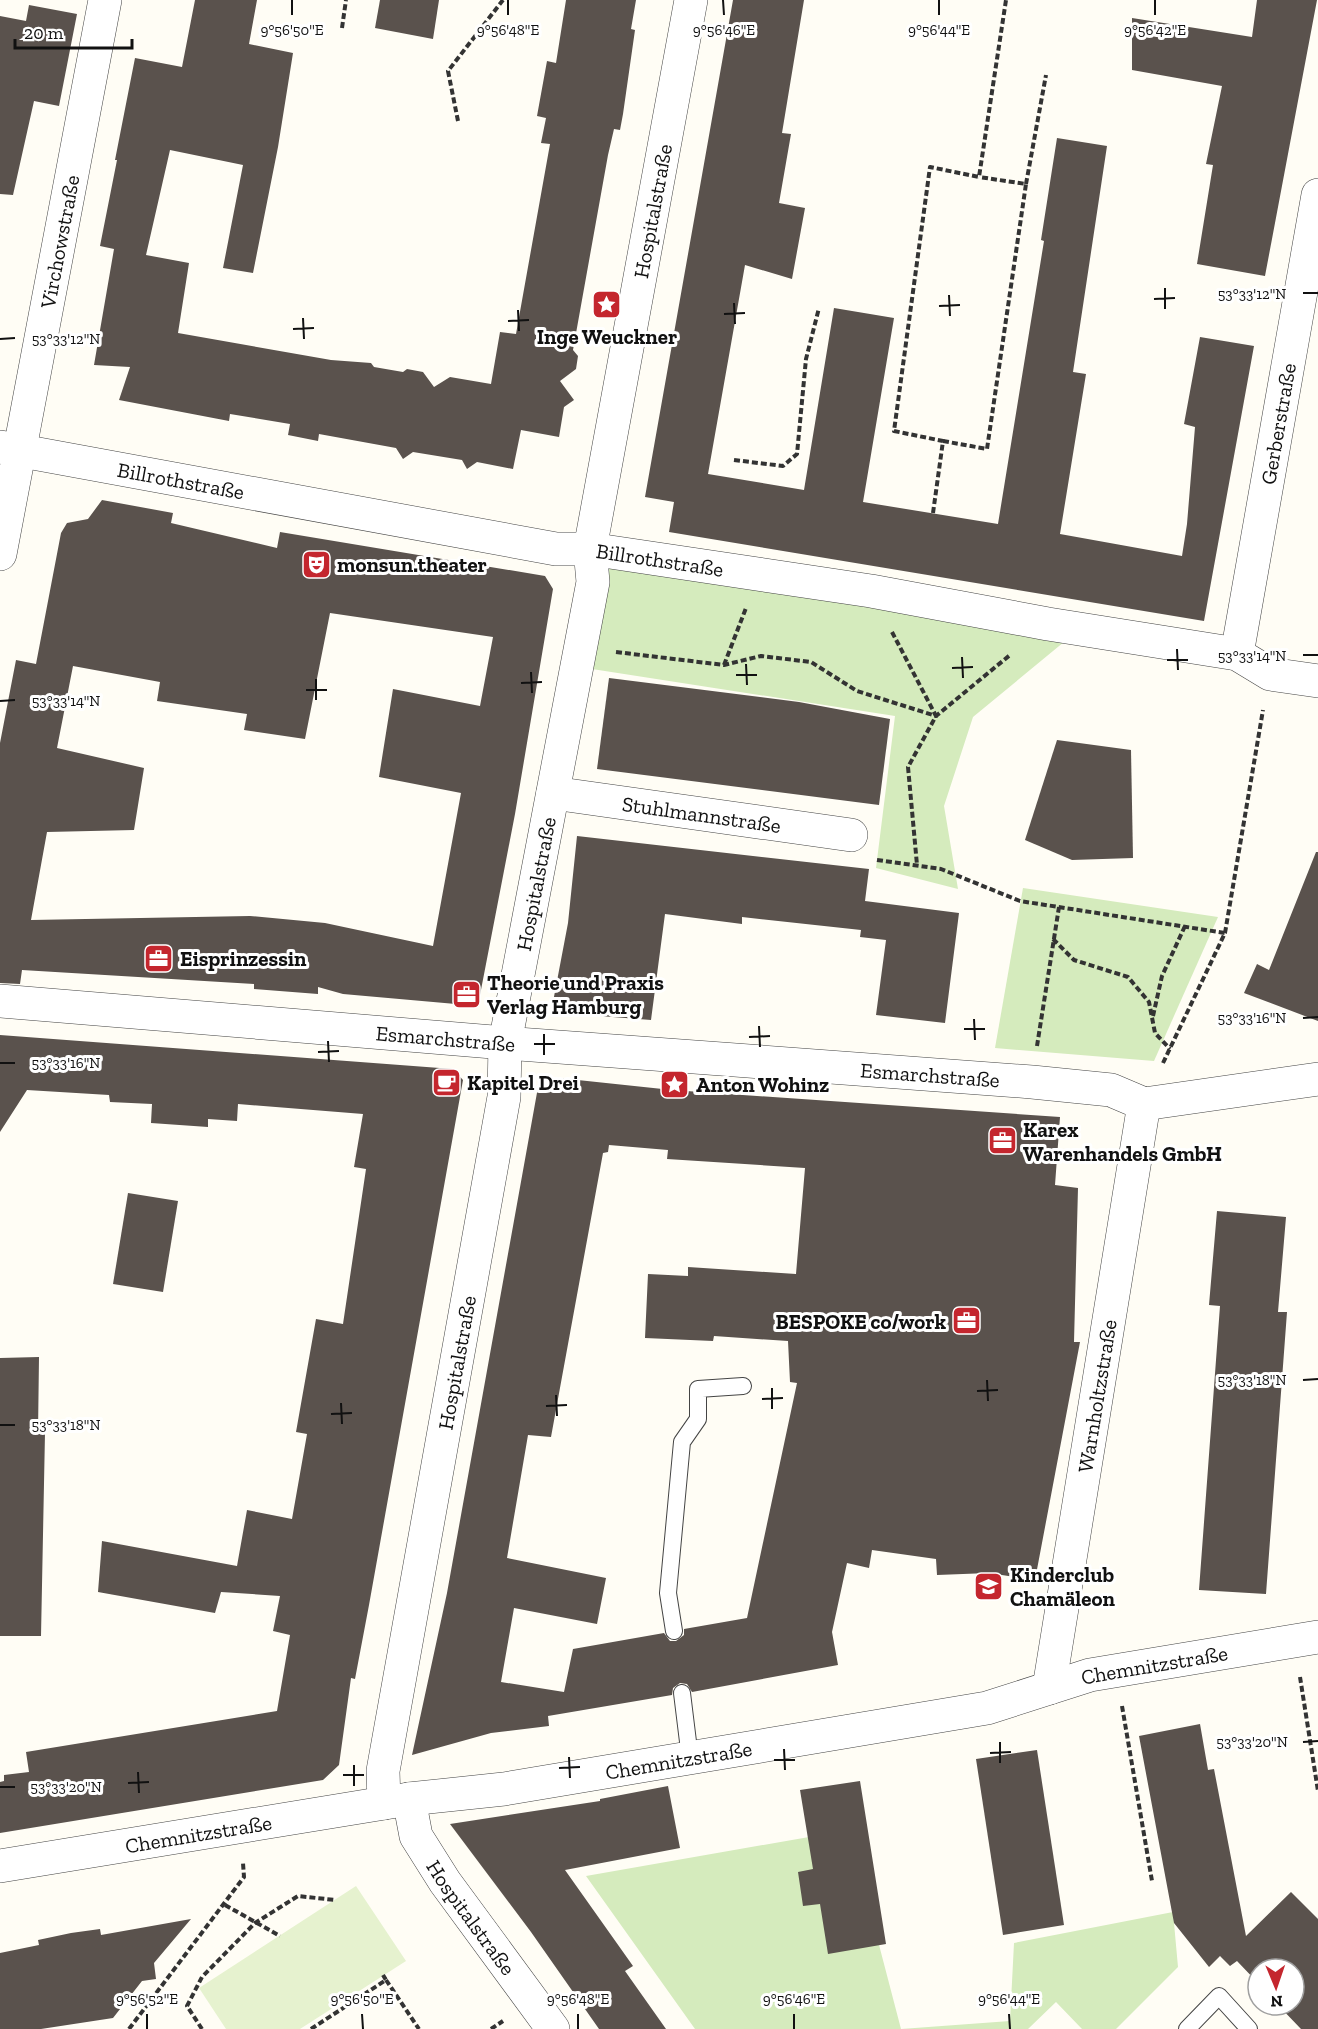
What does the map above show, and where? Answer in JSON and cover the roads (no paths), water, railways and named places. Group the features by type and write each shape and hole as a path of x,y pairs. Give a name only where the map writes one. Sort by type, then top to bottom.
{"street":[{"name":"Virchowstraße","path":"0,554 11,449 105,0"},
{"name":"Hospitalstraße","path":"553,2029 445,1882 396,1801 383,1771 504,1097 506,1043 593,582 590,549 691,0"},
{"name":"Gerberstraße","path":"1237,654 1318,195"},
{"name":"Billrothstraße","path":"11,449 556,549 590,549 871,591 1048,624 1237,654 1270,674 1318,681"},
{"name":"Stuhlmannstraße","path":"553,793 851,835"},
{"name":"Esmarchstraße","path":"0,1001 506,1043 1032,1082 1111,1090 1144,1104"},
{"path":"1144,1104 1318,1079"},
{"name":"Warnholtzstraße","path":"1048,1688 1144,1104"},
{"name":"Chemnitzstraße","path":"0,1866 396,1801 504,1789 987,1708 1048,1688 1115,1670 1306,1639"}],"lane":[{"path":"674,1631 668,1593 682,1442 698,1419 698,1389 743,1386"},
{"path":"682,1694 690,1758"},
{"path":"1187,2029 1219,1996 1249,2029"}],"place":[{"name":"Inge Weuckner","path":"607,305"},
{"name":"monsun.theater","path":"316,564"},
{"name":"Eisprinzessin","path":"159,958"},
{"name":"Theorie und Praxis Verlag Hamburg","path":"466,994"},
{"name":"Kapitel Drei","path":"446,1082"},
{"name":"Anton Wohinz","path":"675,1084"},
{"name":"Karex Warenhandels GmbH","path":"1002,1141"},
{"name":"BESPOKE co/work","path":"967,1321"},
{"name":"Kinderclub Chamäleon","path":"989,1586"}]}
